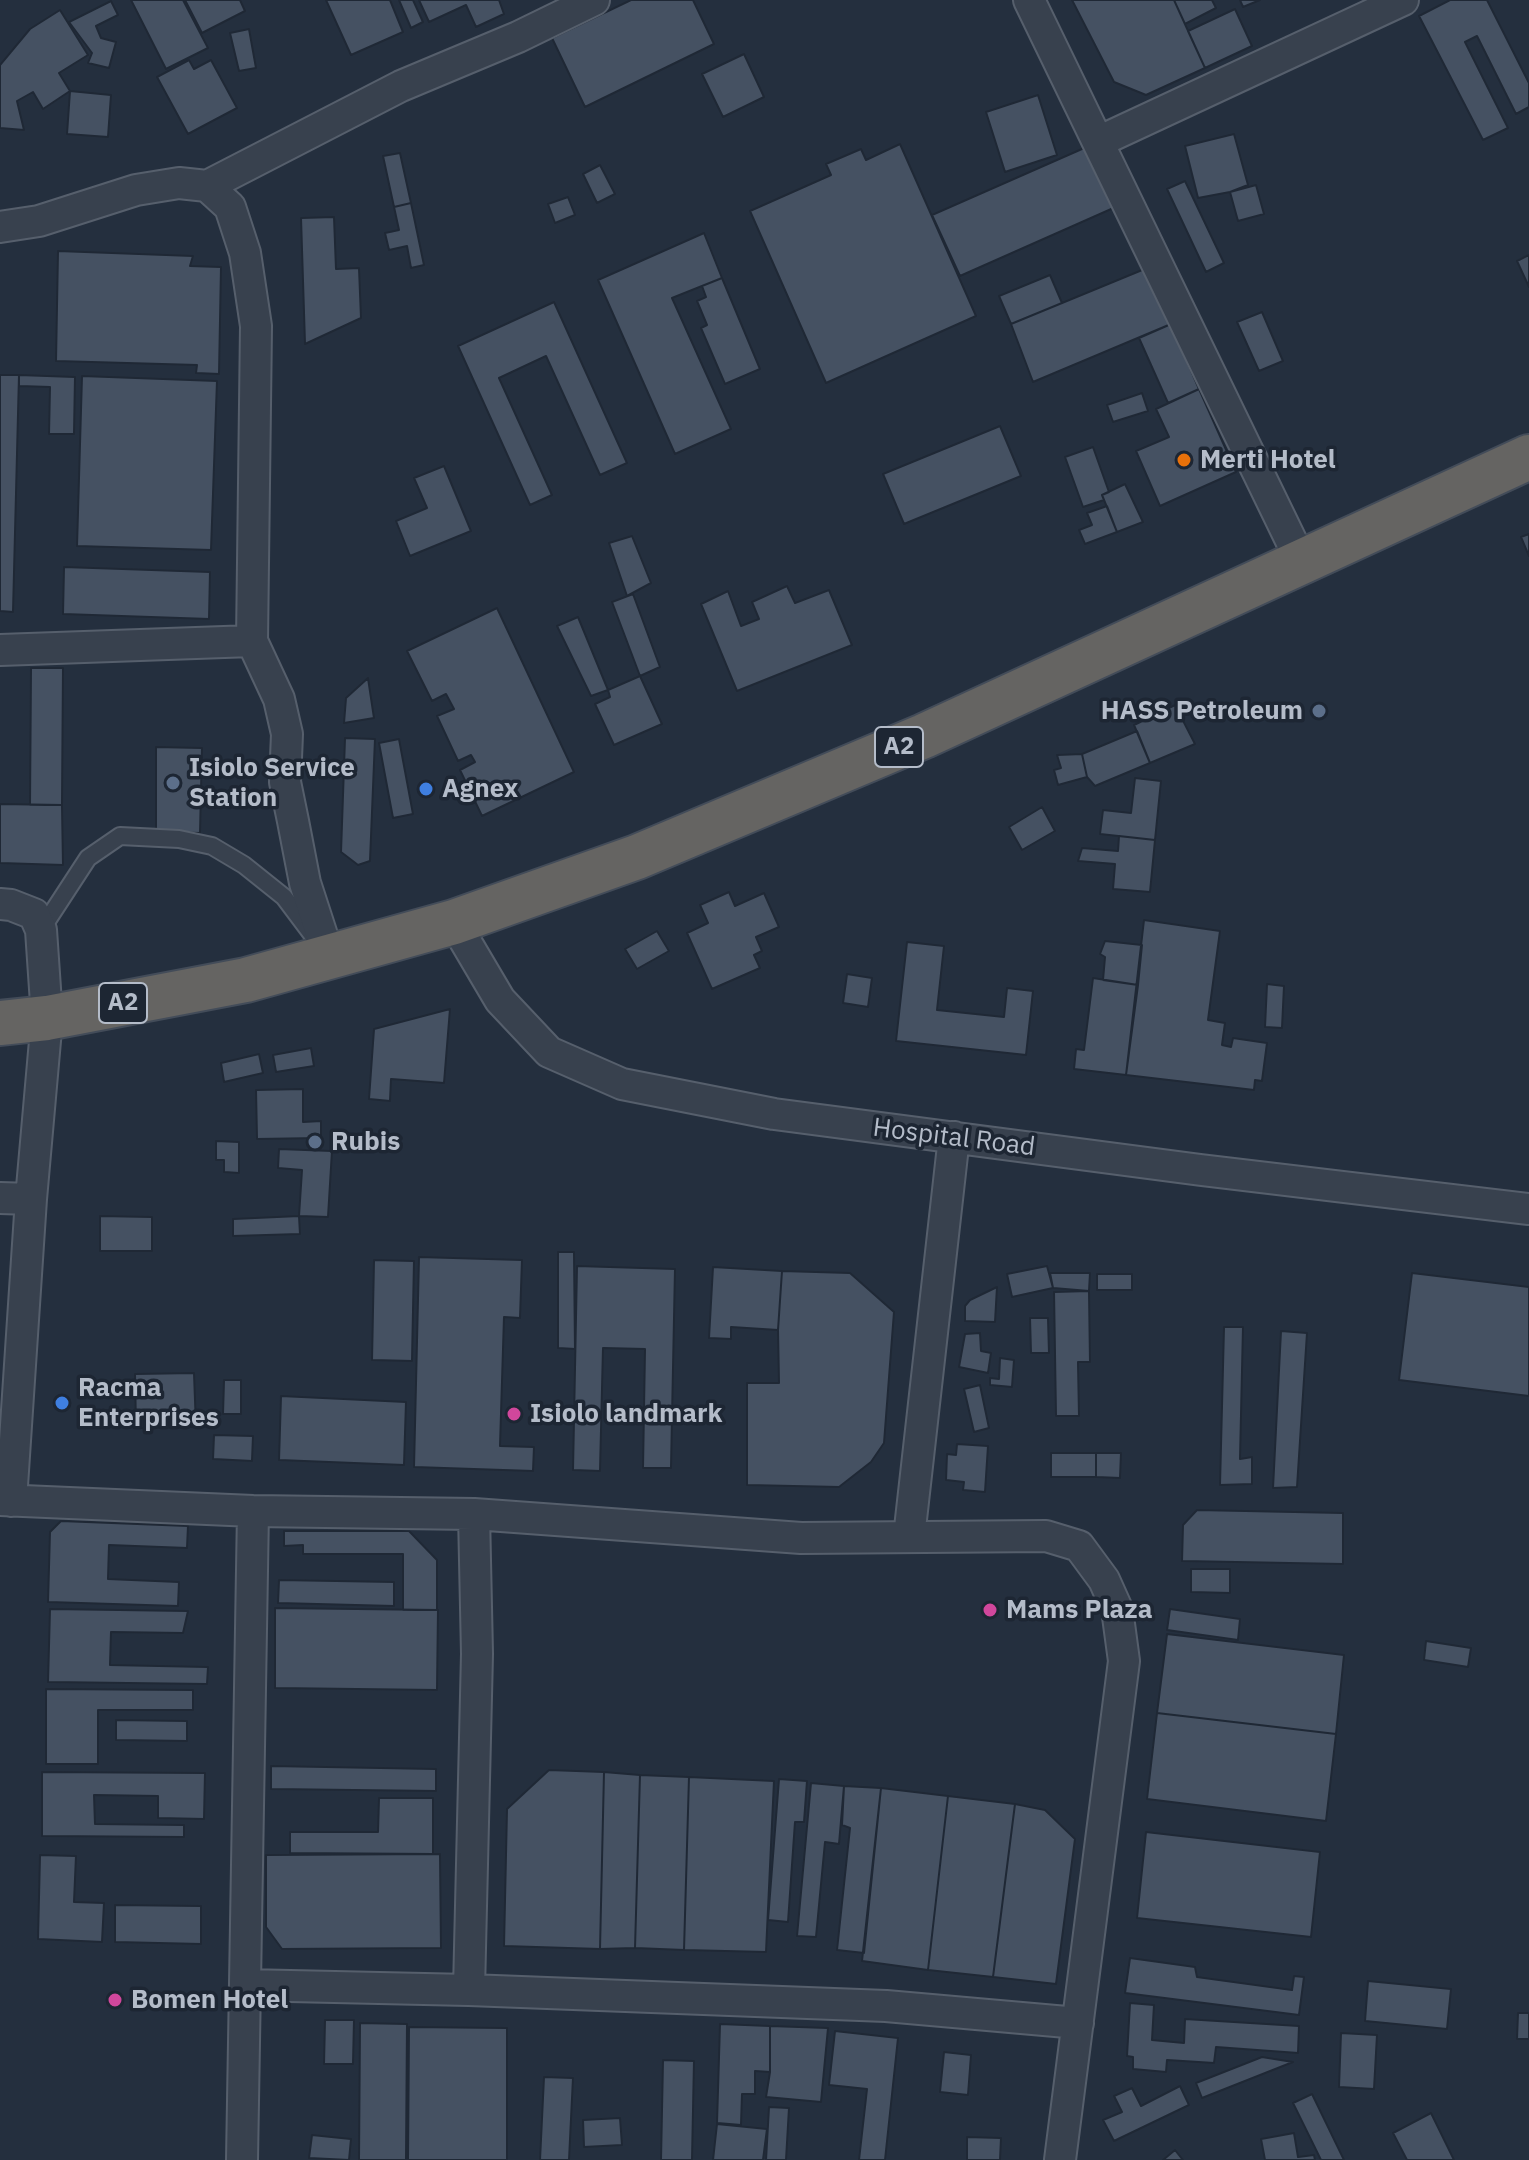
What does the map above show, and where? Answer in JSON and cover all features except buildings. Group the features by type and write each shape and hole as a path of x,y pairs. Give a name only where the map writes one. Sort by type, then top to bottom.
{"highway":[{"name":"A2","path":"0,1023 47,1018 246,980 454,922 637,857 924,736 1529,457"}],"street":[{"path":"0,227 39,221 136,190 179,183 207,186 401,86 518,37 594,0"},
{"path":"1029,0 1302,563"},
{"path":"1098,142 1403,0"},
{"path":"207,186 230,207 245,253 256,326 252,641 279,699 287,734 285,782 305,883 329,957"},
{"path":"0,650 252,641"},
{"path":"0,904 34,914 41,930 47,1018 5,1501 253,1511 474,1514 801,1538 1046,1536 1079,1546 1104,1580 1117,1609 1124,1661 1060,2160"},
{"name":"Hospital Road","path":"454,922 500,1000 549,1052 622,1084 774,1114 1529,1209"},
{"path":"909,1537 954,1137"},
{"path":"0,1198 31,1199"},
{"path":"242,2160 253,1511"},
{"path":"469,1990 477,1654 474,1514"},
{"path":"245,1985 886,2006 1078,2023"}],"lane":[{"path":"41,930 88,858 120,836 179,839 212,846 244,865 284,897 329,957"}],"place":[{"name":"Merti Hotel","path":"1184,460"},
{"name":"HASS Petroleum","path":"1319,711"},
{"name":"Isiolo Service Station","path":"173,783"},
{"name":"Agnex","path":"426,789"},
{"name":"Rubis","path":"315,1142"},
{"name":"Racma Enterprises","path":"62,1403"},
{"name":"Isiolo landmark","path":"514,1414"},
{"name":"Mams Plaza","path":"990,1610"},
{"name":"Bomen Hotel","path":"115,2000"}]}
